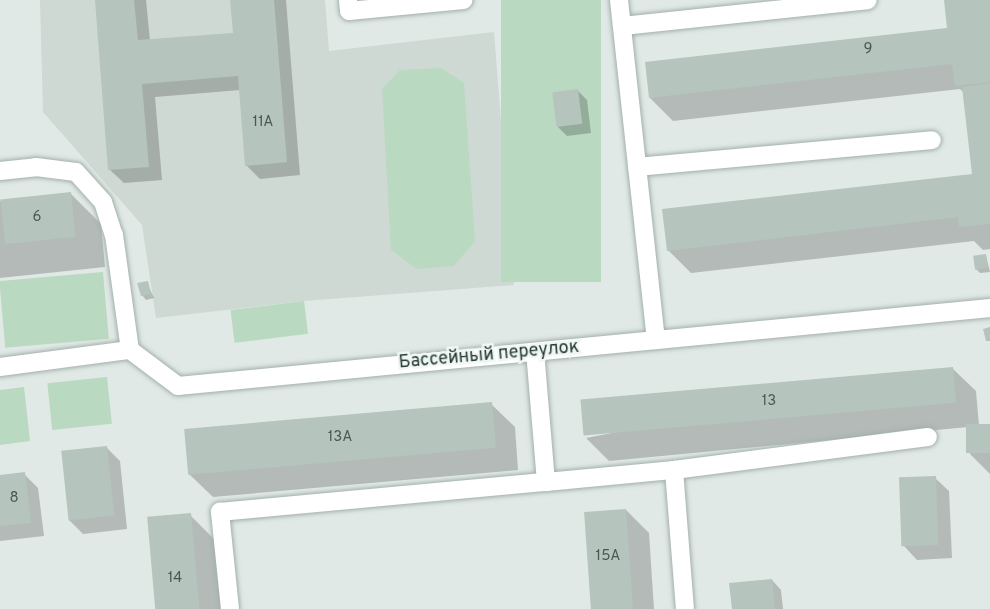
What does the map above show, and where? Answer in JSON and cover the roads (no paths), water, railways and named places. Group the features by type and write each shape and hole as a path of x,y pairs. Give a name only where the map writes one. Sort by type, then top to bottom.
{"street":[{"path":"348,0 349,11 463,0"},
{"path":"619,0 656,340"},
{"path":"622,26 868,0"},
{"path":"637,167 932,140"},
{"path":"0,171 36,167 76,172 103,202 114,235 130,350 0,367"},
{"name":"Бассейный переулок","path":"130,350 178,386 990,308"},
{"path":"535,352 546,482"},
{"path":"230,609 220,512 674,470 928,437"},
{"path":"674,470 685,609"}]}
